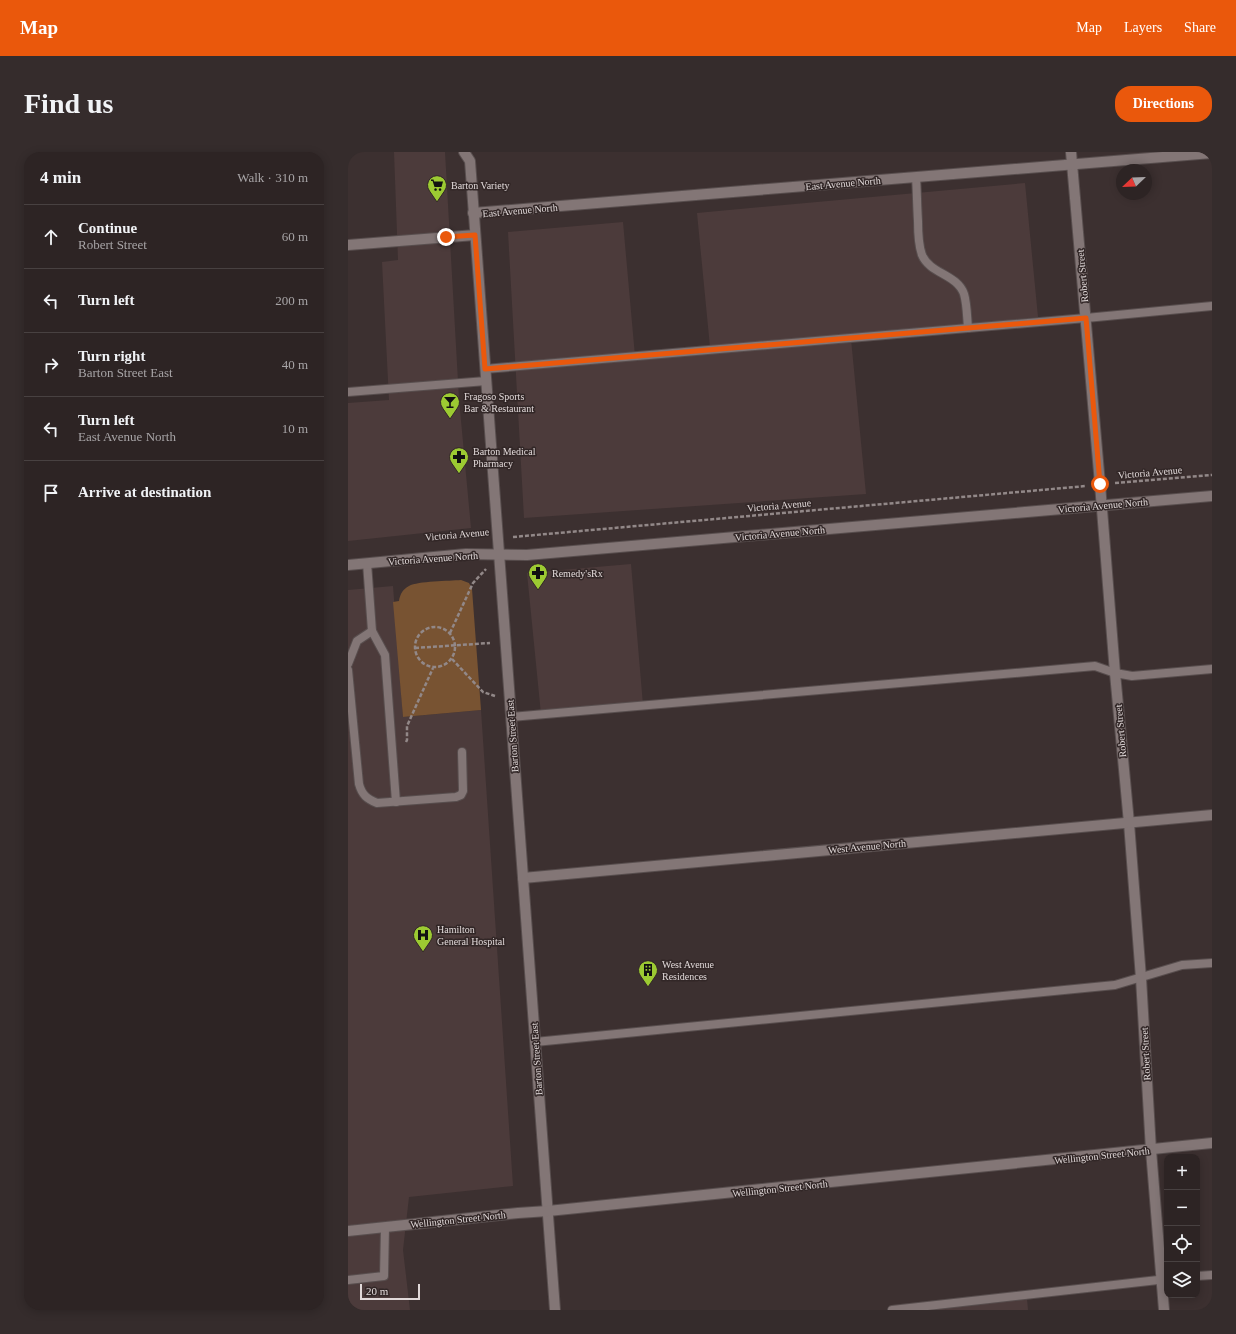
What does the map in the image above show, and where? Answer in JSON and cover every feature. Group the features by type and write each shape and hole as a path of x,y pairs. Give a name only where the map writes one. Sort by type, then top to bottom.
{"main road":[{"name":"Barton Street East","path":"464,152 472,157 473,213 555,1310"},
{"name":"Robert Street","path":"1071,152 1129,823 1141,978 1151,1150 1164,1280"},
{"name":"East Avenue North","path":"473,213 1212,153"},
{"path":"348,245 475,235"},
{"name":"Victoria Avenue North","path":"348,565 466,554 527,555 1212,496"},
{"name":"West Avenue North","path":"523,878 1212,815"},
{"name":"Wellington Street North","path":"348,1231 1212,1143"},
{"name":"Robert Street","path":"1164,1298 1164,1310"}],"lane":[{"path":"916,177 919,242 922,255 927,263 953,280 959,286 964,294 968,328"},
{"path":"485,369 1212,306"},
{"path":"348,392 486,381"},
{"path":"367,563 372,631 385,655 396,802"},
{"path":"348,664 357,642 372,631"},
{"path":"511,717 1095,666 1115,673 1132,676 1212,669"},
{"path":"348,670 359,784 361,791 370,801 377,803 396,802 456,797 461,795 463,782 462,752"},
{"path":"535,1042 1115,985 1182,965 1212,963"},
{"path":"348,1280 384,1276 385,1227"},
{"path":"1200,1276 1212,1275"},
{"path":"892,1310 1164,1280"}],"path":[{"name":"Victoria Avenue","path":"498,538 1212,475"},
{"path":"450,633 473,583 499,555"},
{"path":"430,627 437,627 450,633 456,645 452,659 447,664 433,668 420,661 416,655 415,648 419,635 424,630 430,627"},
{"path":"415,648 505,642"},
{"path":"452,659 483,692 510,700"}],"shaded area":[{"path":"394,152 445,152 459,399 471,528 348,541 348,403 389,400 382,262 398,260"},
{"path":"1025,183 1038,317 851,339 866,494 524,518 508,232 623,222 635,356 710,347 697,213"},
{"path":"631,564 643,705 541,714 527,573"},
{"path":"461,580 469,583 472,589 481,710 403,717 393,602 399,601 403,590 413,584"},
{"name":"Hamilton General Hospital","path":"393,586 403,717 481,710 513,1186 409,1197 403,1250 410,1310 348,1310 348,590"},
{"path":"1027,1299 1028,1310 897,1310"}],"place":[{"name":"Barton Variety","path":"437,202"},
{"name":"Fragoso Sports Bar & Restaurant","path":"450,419"},
{"name":"Barton Medical Pharmacy","path":"459,474"},
{"name":"Remedy'sRx","path":"538,590"},
{"name":"Hamilton General Hospital","path":"423,952"},
{"name":"West Avenue Residences","path":"648,987"}],"route":[{"path":"446,237 475,235 485,369 1086,318 1100,484"}]}
